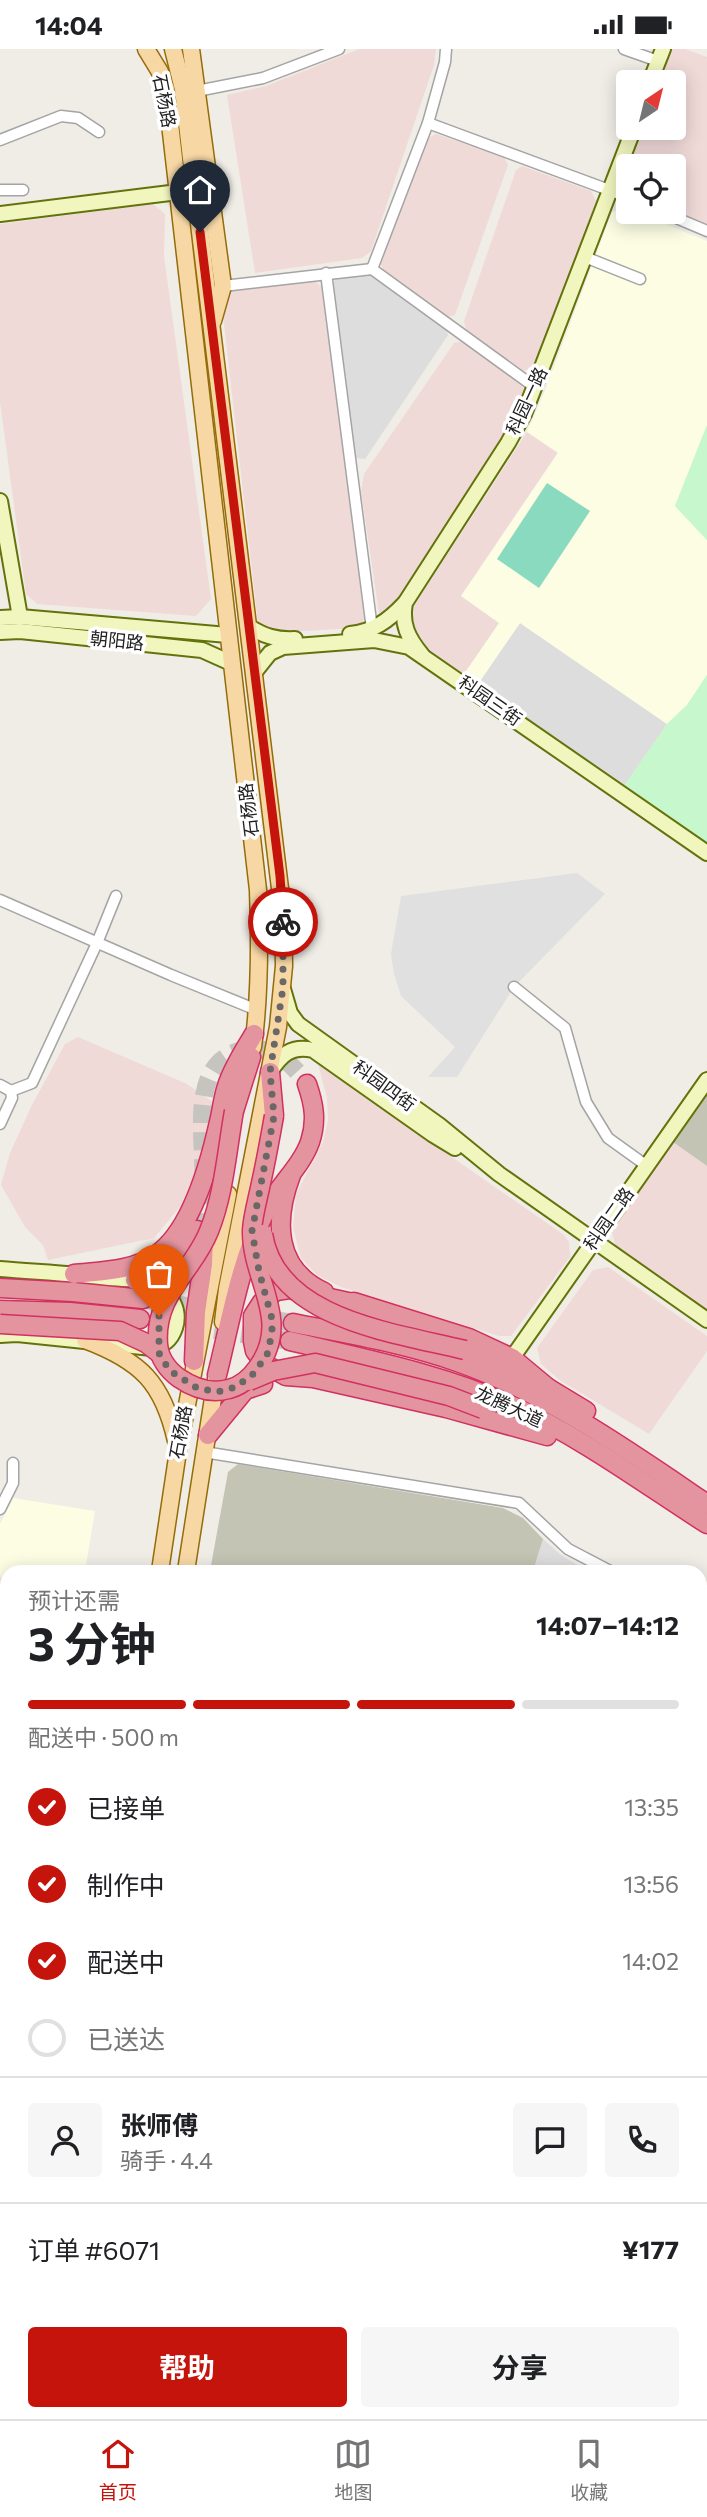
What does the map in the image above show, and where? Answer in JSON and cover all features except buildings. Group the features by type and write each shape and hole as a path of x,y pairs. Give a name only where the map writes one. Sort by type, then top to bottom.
{"highway":[{"path":"74,1274 113,1271 156,1255 182,1226 211,1155 233,1069 254,1034"},
{"path":"159,1353 159,1316 170,1293 203,1245 210,1230 234,1111 251,1057"},
{"path":"236,1387 253,1374 267,1355 272,1333 272,1319 252,1231 274,1116 270,1072"},
{"path":"217,1375 246,1259 266,1209 309,1144 314,1126 314,1104 307,1084"},
{"path":"291,1175 281,1207 280,1226 290,1261 297,1272 314,1287 469,1338 512,1358 548,1388"},
{"path":"262,1179 261,1209 267,1252 283,1279 301,1297 325,1311 357,1323 465,1350 548,1388 647,1451 702,1500"},
{"path":"135,1280 151,1274 176,1258 200,1231 204,1264 196,1312 194,1361"},
{"path":"0,1288 143,1299"},
{"path":"286,1376 266,1365 255,1351 253,1316 262,1302 276,1291 289,1289 362,1305"},
{"path":"0,1310 70,1312 140,1319"},
{"path":"0,1324 120,1331 146,1343 159,1353 169,1370 197,1388 217,1392 273,1371 315,1363 449,1396 547,1436 636,1478"},
{"name":"龙腾大道","path":"702,1500 578,1419 525,1391 460,1363 355,1335 292,1332 454,1382 516,1407 636,1478 707,1524"},
{"path":"206,1443 245,1390 286,1376 313,1378 446,1408 547,1436"}],"main road":[{"name":"石杨路","path":"173,49 183,89 280,876 284,945 283,988 270,1072 227,1289 217,1375 187,1565"},
{"path":"191,49 223,286 211,331"},
{"name":"石杨路","path":"149,52 166,89 258,890 260,943 257,1010 251,1057 209,1298 194,1361 178,1451 161,1565"},
{"path":"85,1341 126,1358 151,1381 171,1421 178,1451"}],"street":[{"path":"197,91 263,78 339,49"},
{"path":"372,269 428,123 445,62 446,49"},
{"path":"624,49 660,55"},
{"path":"0,140 61,115 78,118 99,132"},
{"path":"428,123 616,192"},
{"name":"科园一路","path":"405,603 508,443 536,388 630,140"},
{"path":"0,190 23,190"},
{"path":"0,214 178,192"},
{"path":"686,222 707,231"},
{"path":"585,257 640,278"},
{"path":"223,286 372,269 536,388"},
{"path":"326,273 372,629"},
{"path":"0,501 20,617"},
{"path":"248,626 269,638 282,640 358,633 372,629 392,616 405,603"},
{"path":"405,603 402,617 406,630 422,655"},
{"name":"朝阳路","path":"0,618 20,617 228,635"},
{"path":"162,646 168,644 170,639 164,630"},
{"name":"朝阳路","path":"0,632 20,631 202,650 232,663"},
{"name":"科园三街","path":"254,673 270,653 283,647 374,640 399,643 422,655 707,853"},
{"path":"0,1085 11,1091 32,1083 116,896"},
{"path":"0,900 257,1010"},
{"path":"514,987 565,1028 586,1102 608,1138 646,1166"},
{"name":"科园四街","path":"283,988 290,1013 298,1024 439,1125 499,1174 707,1320"},
{"name":"科园四街","path":"270,1072 283,1054 290,1050 313,1050 432,1134 499,1174"},
{"name":"科园二路","path":"512,1358 707,1080"},
{"path":"0,1124 12,1098 11,1091"},
{"path":"0,1269 151,1283 160,1287 173,1302 177,1313 177,1323 168,1341 162,1346 152,1348 0,1335"},
{"path":"206,1443 519,1503 568,1549 599,1565"},
{"path":"0,1509 13,1483 13,1463"}],"shaded area":[{"path":"359,49 436,49 434,65 371,251 362,258 255,273 227,95 266,86"},
{"path":"672,49 685,49 707,57 707,228 686,218 686,154 632,154 638,140 686,140 686,70 664,70"},
{"path":"436,134 504,157 508,165 455,315 448,317 384,271 380,262 428,138"},
{"path":"522,166 591,191 598,205 536,367 523,371 466,330 464,321 516,170"},
{"path":"153,204 165,214 164,256 211,599 196,616 37,604 26,594 0,402 0,224"},
{"path":"616,211 616,224 665,224 707,241 707,425 675,506 707,540 707,675 687,705 667,724 520,623 478,684 464,674 499,623 461,596 558,453 527,432 612,212"},
{"path":"368,273 446,328 448,335 365,459 356,458 333,283 336,278"},
{"path":"313,280 322,287 365,623 356,628 269,633 258,624 223,315 230,291"},
{"path":"462,341 522,386 525,397 501,440 401,597 391,608 379,613 361,491 364,474 454,343"},
{"path":"527,432 558,452 461,596 500,623 464,674 421,640 413,629 412,609"},
{"path":"520,623 667,724 624,786 478,684"},
{"path":"577,873 605,894 514,987 457,1077 428,1077 455,1047 401,996 391,954 401,896"},
{"path":"78,1037 187,1084 214,1103 205,1155 183,1203 154,1238 48,1260 43,1245 25,1227 1,1185 10,1153 32,1105 65,1044"},
{"path":"318,1064 564,1235 569,1242 570,1257 511,1336 499,1336 341,1287 317,1275 301,1258 293,1228 296,1194 323,1142 328,1120 327,1098"},
{"path":"707,1094 707,1166 673,1142"},
{"path":"673,1142 707,1166 707,1311 616,1248 611,1228"},
{"path":"608,1267 707,1336 707,1351 649,1434 561,1381 541,1364 537,1348 593,1270"},
{"path":"238,1464 503,1508 523,1518 543,1539 535,1565 211,1565 228,1472"},
{"path":"13,1498 95,1511 86,1565 0,1565 0,1524"},
{"path":"543,1539 577,1565 535,1565"}],"green space":[{"path":"707,425 707,540 675,506"},
{"path":"547,483 590,511 539,588 497,559"},
{"path":"707,675 706,843 624,786 667,724 687,705"}],"tunnel":[{"path":"204,1231 202,1109 210,1076 218,1063 232,1054 259,1049 275,1054 290,1064 307,1084"},
{"path":"143,1299 293,1323"},
{"path":"161,1322 290,1341"}],"way so far":[{"path":"159,1316 159,1353 169,1370 197,1388 217,1392 236,1387 253,1374 267,1355 272,1319 252,1231 274,1116 270,1072 283,988 283,922"}],"route":[{"path":"200,232 280,876 283,922"}]}
